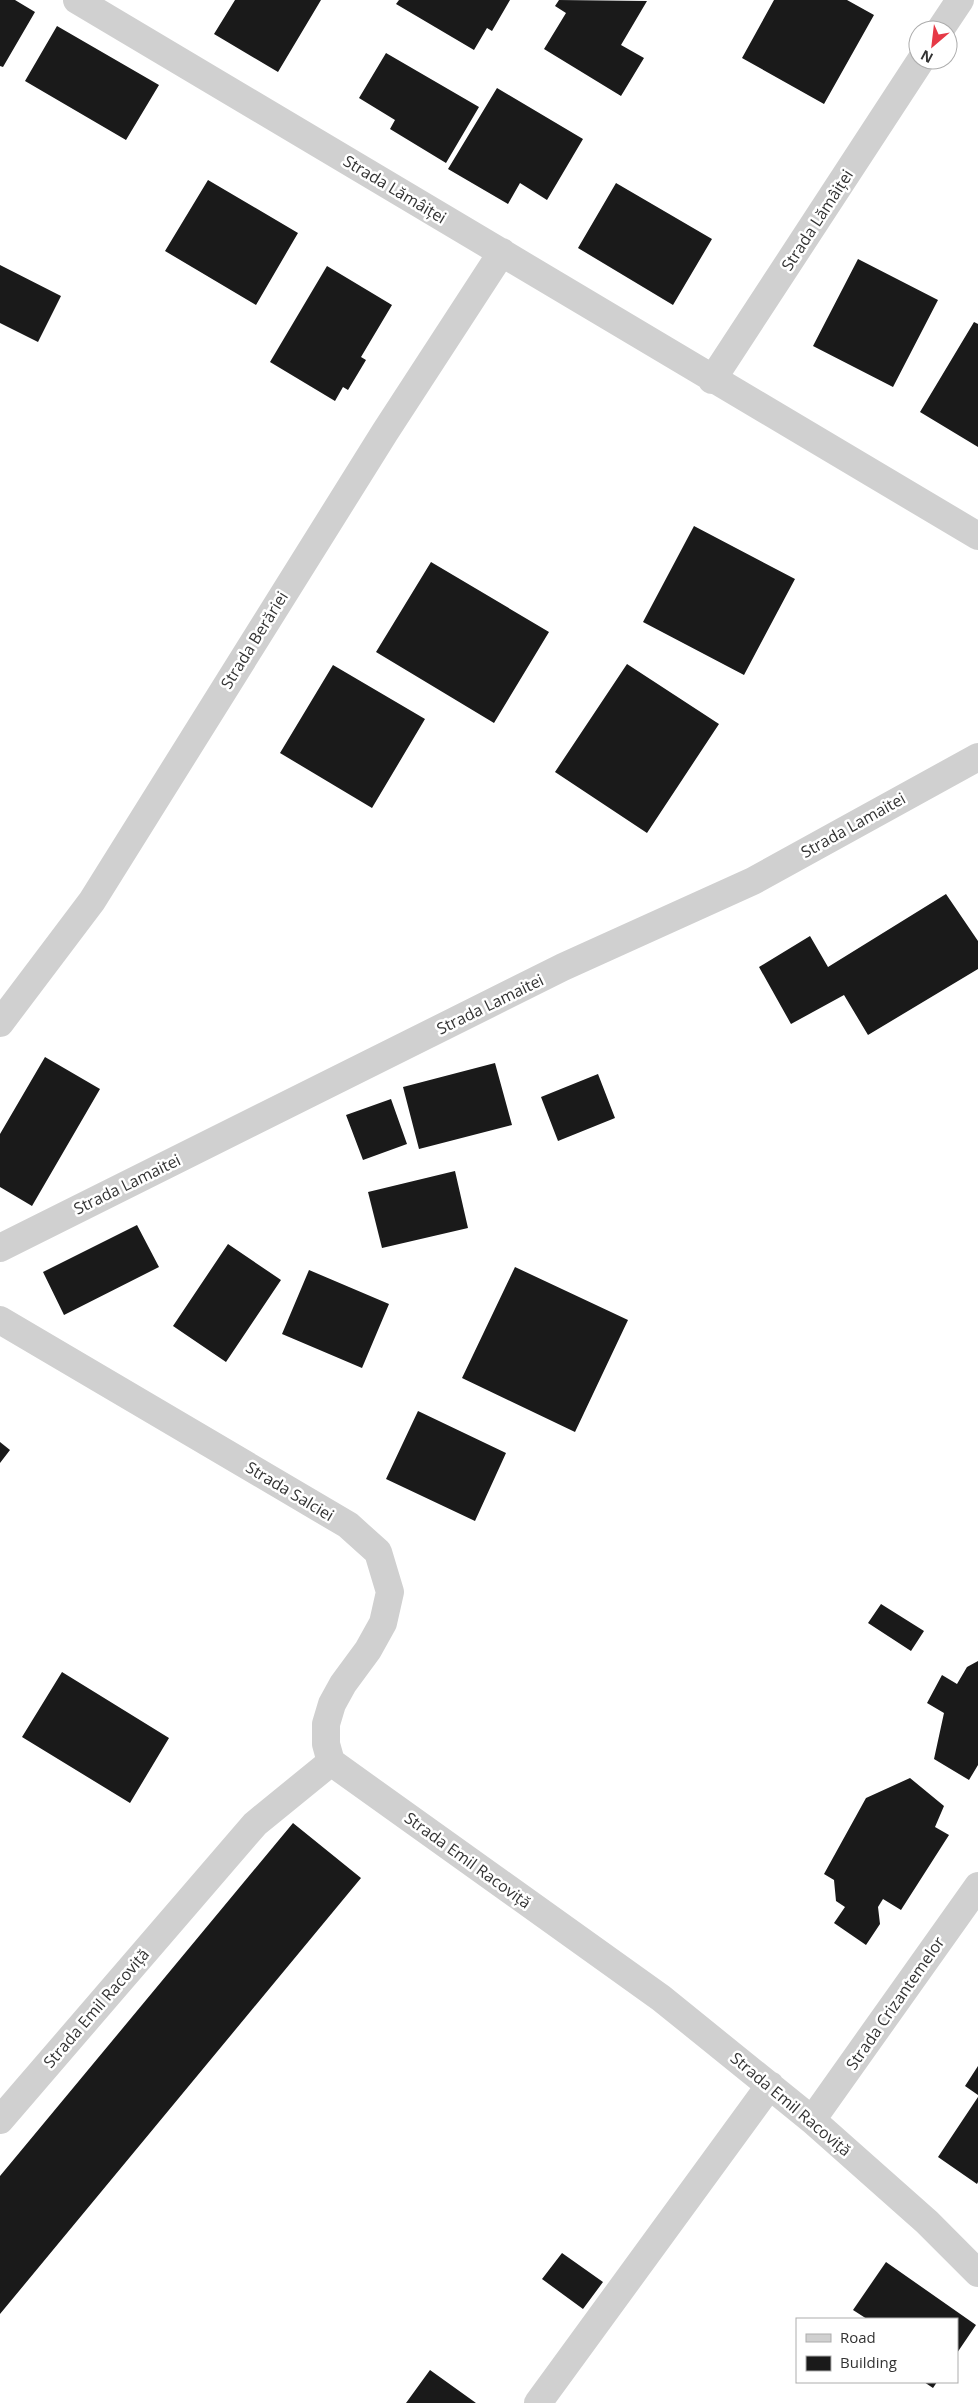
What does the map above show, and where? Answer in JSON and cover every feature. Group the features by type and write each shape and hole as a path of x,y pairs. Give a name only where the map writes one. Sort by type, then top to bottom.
{"street":[{"name":"Strada Lămâiței","path":"77,0 502,252 712,380 978,536"},
{"path":"947,20 960,0"},
{"name":"Strada Lămâiței","path":"712,380 914,70"},
{"name":"Strada Berăriei","path":"0,1023 92,901 385,432 502,252"},
{"name":"Strada Lamaitei","path":"0,1248 563,968 753,881 978,757"},
{"name":"Strada Salciei","path":"0,1320 348,1525 378,1552 390,1592 383,1623 368,1650 343,1684 332,1704 326,1724 326,1744 331,1762"},
{"name":"Strada Emil Racoviță","path":"0,2120 255,1824 331,1762 661,1998 812,2120 927,2222 978,2273"},
{"name":"Strada Crizantemelor","path":"812,2120 978,1886"},
{"path":"538,2403 770,2085"}],"building":[{"path":"0,0 15,0 35,12 3,67 0,66"},
{"path":"235,0 321,0 278,72 214,34"},
{"path":"399,0 510,0 492,31 487,28 474,50 396,4"},
{"path":"559,0 647,1 621,45 644,58 621,96 544,49 566,13 555,6"},
{"path":"774,0 847,0 874,15 824,104 742,58"},
{"path":"57,26 159,85 126,140 25,81"},
{"path":"386,53 479,107 446,163 390,129 395,120 359,98"},
{"path":"497,88 583,139 547,200 520,183 508,204 448,169"},
{"path":"208,180 298,233 256,305 165,251"},
{"path":"616,183 712,239 673,305 578,248"},
{"path":"858,259 938,300 893,387 813,346"},
{"path":"0,265 61,296 38,342 0,323"},
{"path":"327,266 392,305 361,357 366,360 348,390 343,387 335,401 270,362"},
{"path":"974,322 978,324 978,447 920,412"},
{"path":"694,526 795,579 744,675 643,622"},
{"path":"431,562 549,632 494,723 376,652"},
{"path":"627,664 719,724 647,833 555,772"},
{"path":"333,665 425,719 372,808 280,753"},
{"path":"946,894 978,941 978,969 868,1035 844,995 791,1024 759,967 810,936 828,967"},
{"path":"45,1057 100,1089 32,1206 0,1187 0,1134"},
{"path":"495,1063 512,1125 419,1149 403,1087"},
{"path":"598,1074 615,1118 558,1141 541,1097"},
{"path":"391,1099 407,1144 363,1160 346,1115"},
{"path":"455,1171 468,1228 382,1248 368,1192"},
{"path":"137,1225 159,1267 64,1315 43,1272"},
{"path":"228,1244 281,1280 226,1362 173,1326"},
{"path":"515,1267 628,1320 575,1432 462,1378"},
{"path":"309,1270 389,1304 362,1368 282,1334"},
{"path":"418,1411 506,1453 475,1521 386,1479"},
{"path":"0,1442 10,1450 0,1463"},
{"path":"881,1604 924,1631 911,1651 868,1623"},
{"path":"978,1661 978,1765 969,1780 934,1759 944,1713 927,1703 942,1675 957,1684 967,1667"},
{"path":"62,1672 169,1738 130,1803 22,1737"},
{"path":"910,1778 944,1806 935,1827 949,1835 901,1910 883,1899 878,1907 880,1924 866,1945 834,1923 845,1907 836,1901 834,1880 824,1874 866,1798"},
{"path":"293,1823 361,1878 0,2314 0,2176"},
{"path":"978,2066 978,2095 965,2086"},
{"path":"978,2097 978,2182 977,2184 938,2157"},
{"path":"562,2253 603,2282 583,2309 542,2279"},
{"path":"886,2262 976,2325 958,2352 958,2318 865,2318 853,2310"},
{"path":"430,2370 476,2403 406,2403"},
{"path":"926,2383 936,2383 933,2388"}]}
